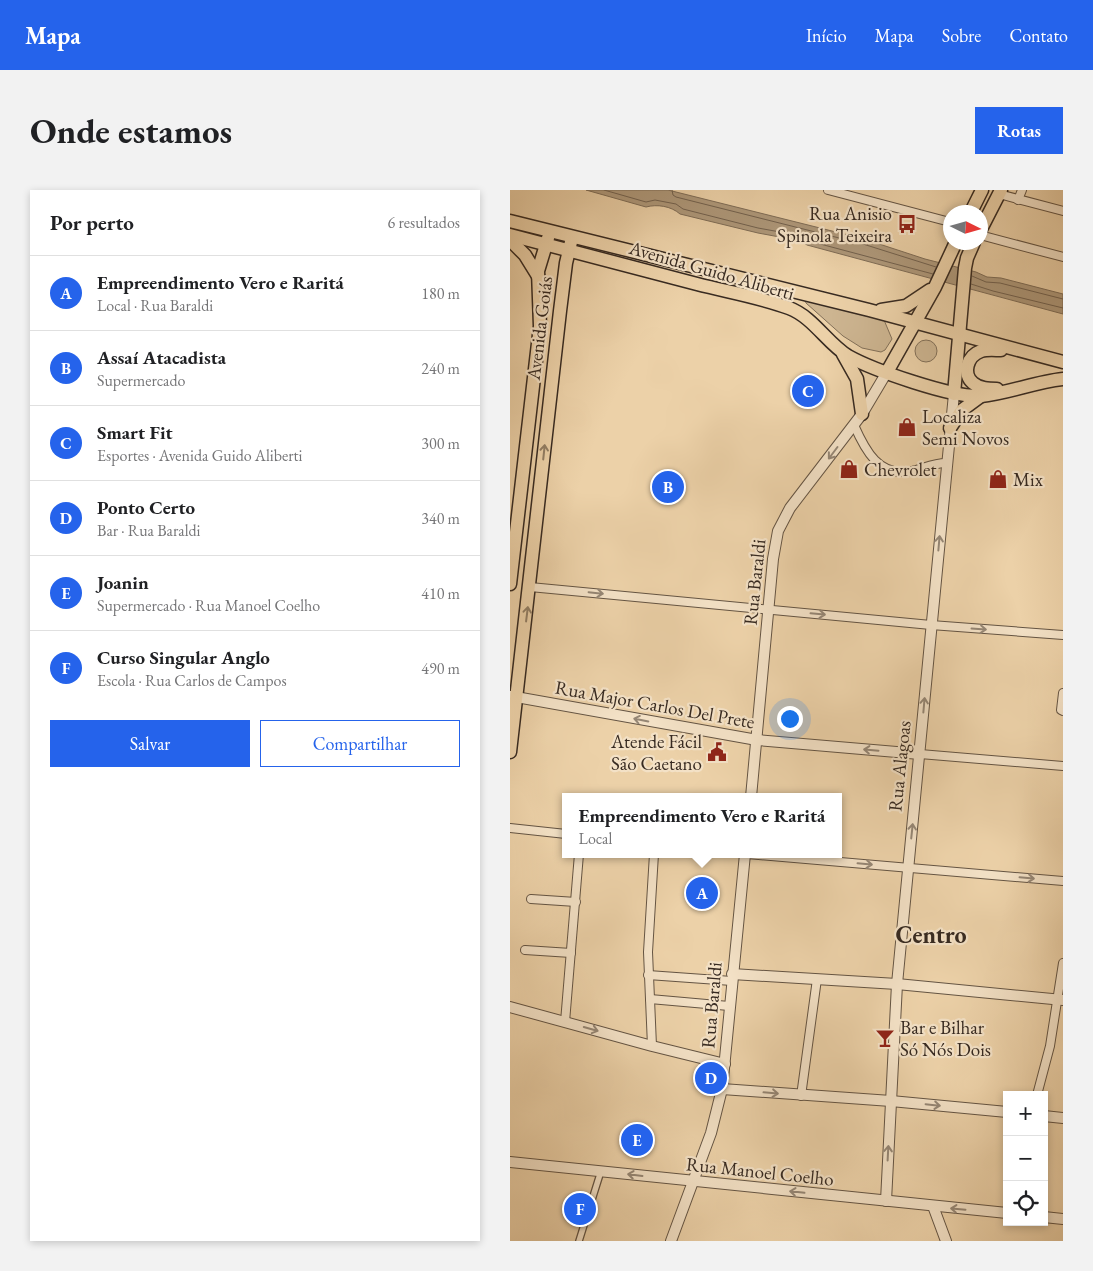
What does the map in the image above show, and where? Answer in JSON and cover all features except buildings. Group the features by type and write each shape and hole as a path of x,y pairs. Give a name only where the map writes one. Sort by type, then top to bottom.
{"main road":[{"path":"974,205 982,190"},
{"path":"988,215 1000,192"},
{"name":"Avenida Guido Aliberti","path":"510,221 868,310 1063,362"},
{"name":"Avenida Goiás","path":"510,584 540,326 538,276 540,262 552,231"},
{"name":"Avenida Guido Aliberti","path":"510,235 763,299 792,309 806,318 841,352 859,362 954,394 982,396 1063,379"},
{"name":"Avenida Goiás","path":"510,752 512,696 530,586 559,320 572,237"},
{"path":"510,240 525,255 538,276"},
{"name":"Rua Baraldi","path":"887,372 935,286 952,250"},
{"name":"Rua Alagoas","path":"954,394 965,268 970,250"},
{"path":"868,310 892,309 906,306 935,286"},
{"path":"1008,390 983,388 976,385 968,377 967,368 971,358 980,352 1016,350"},
{"path":"841,352 857,380 862,414"},
{"path":"922,384 941,382 956,370"},
{"path":"950,428 964,408 982,396"}],"street":[{"path":"828,190 943,220"},
{"path":"1018,200 1022,190"},
{"path":"1000,192 1018,200 1063,211"},
{"path":"988,237 1063,257"},
{"name":"Rua Baraldi","path":"751,793 775,543 780,526 790,508 862,414 887,372"},
{"name":"Rua Alagoas","path":"886,1201 897,984 954,394"},
{"path":"854,425 871,457 887,469 908,472 936,463 946,463"},
{"path":"530,586 931,625 1063,635"},
{"path":"1063,693 1061,710 1063,711"},
{"name":"Rua Major Carlos Del Prete","path":"512,696 757,740 1063,766"},
{"path":"510,828 562,834"},
{"path":"565,1022 579,858"},
{"path":"652,1046 648,975 654,858"},
{"name":"Rua Baraldi","path":"673,1240 711,1133 722,1089 746,858"},
{"path":"792,858 1063,881"},
{"path":"531,899 576,902"},
{"path":"525,950 571,953"},
{"path":"1038,1091 1061,1000 1063,963"},
{"path":"648,975 817,979 897,984 1061,1000"},
{"path":"801,1096 817,979"},
{"path":"650,1000 729,1006"},
{"path":"510,1006 652,1046 725,1064"},
{"path":"722,1089 891,1101 1003,1112"},
{"path":"1048,1116 1063,1118"},
{"name":"Rua Manoel Coelho","path":"510,1162 1003,1214"},
{"path":"579,1241 601,1171"},
{"path":"933,1206 946,1241"},
{"path":"1048,1217 1063,1219"}],"shaded area":[{"path":"804,299 884,320 892,339 885,350 881,352 862,348 843,336 806,303"},
{"path":"926,340 936,347 937,351 930,361 926,362 916,355 915,351 922,341"}],"water":[{"path":"586,190 668,190 864,239 925,259 976,272 987,277 1001,278 1063,294 1063,314 807,245 801,241 758,233 680,214 664,206 646,207"}],"place":[{"name":"Rua Anisio Spinola Teixeira","path":"907,224"},
{"name":"Smart Fit","path":"808,391"},
{"name":"Localiza Semi Novos","path":"907,427"},
{"name":"Chevrolet","path":"849,469"},
{"name":"Mix","path":"998,479"},
{"name":"Assaí Atacadista","path":"668,487"},
{"name":"Atende Fácil São Caetano","path":"717,752"},
{"name":"Empreendimento Vero e Raritá","path":"702,893"},
{"name":"Bar e Bilhar Só Nós Dois","path":"885,1038"},
{"name":"Ponto Certo","path":"711,1078"},
{"name":"Joanin","path":"637,1140"},
{"name":"Curso Singular Anglo","path":"580,1209"}],"district":[{"name":"Centro","path":"931,935"}]}
